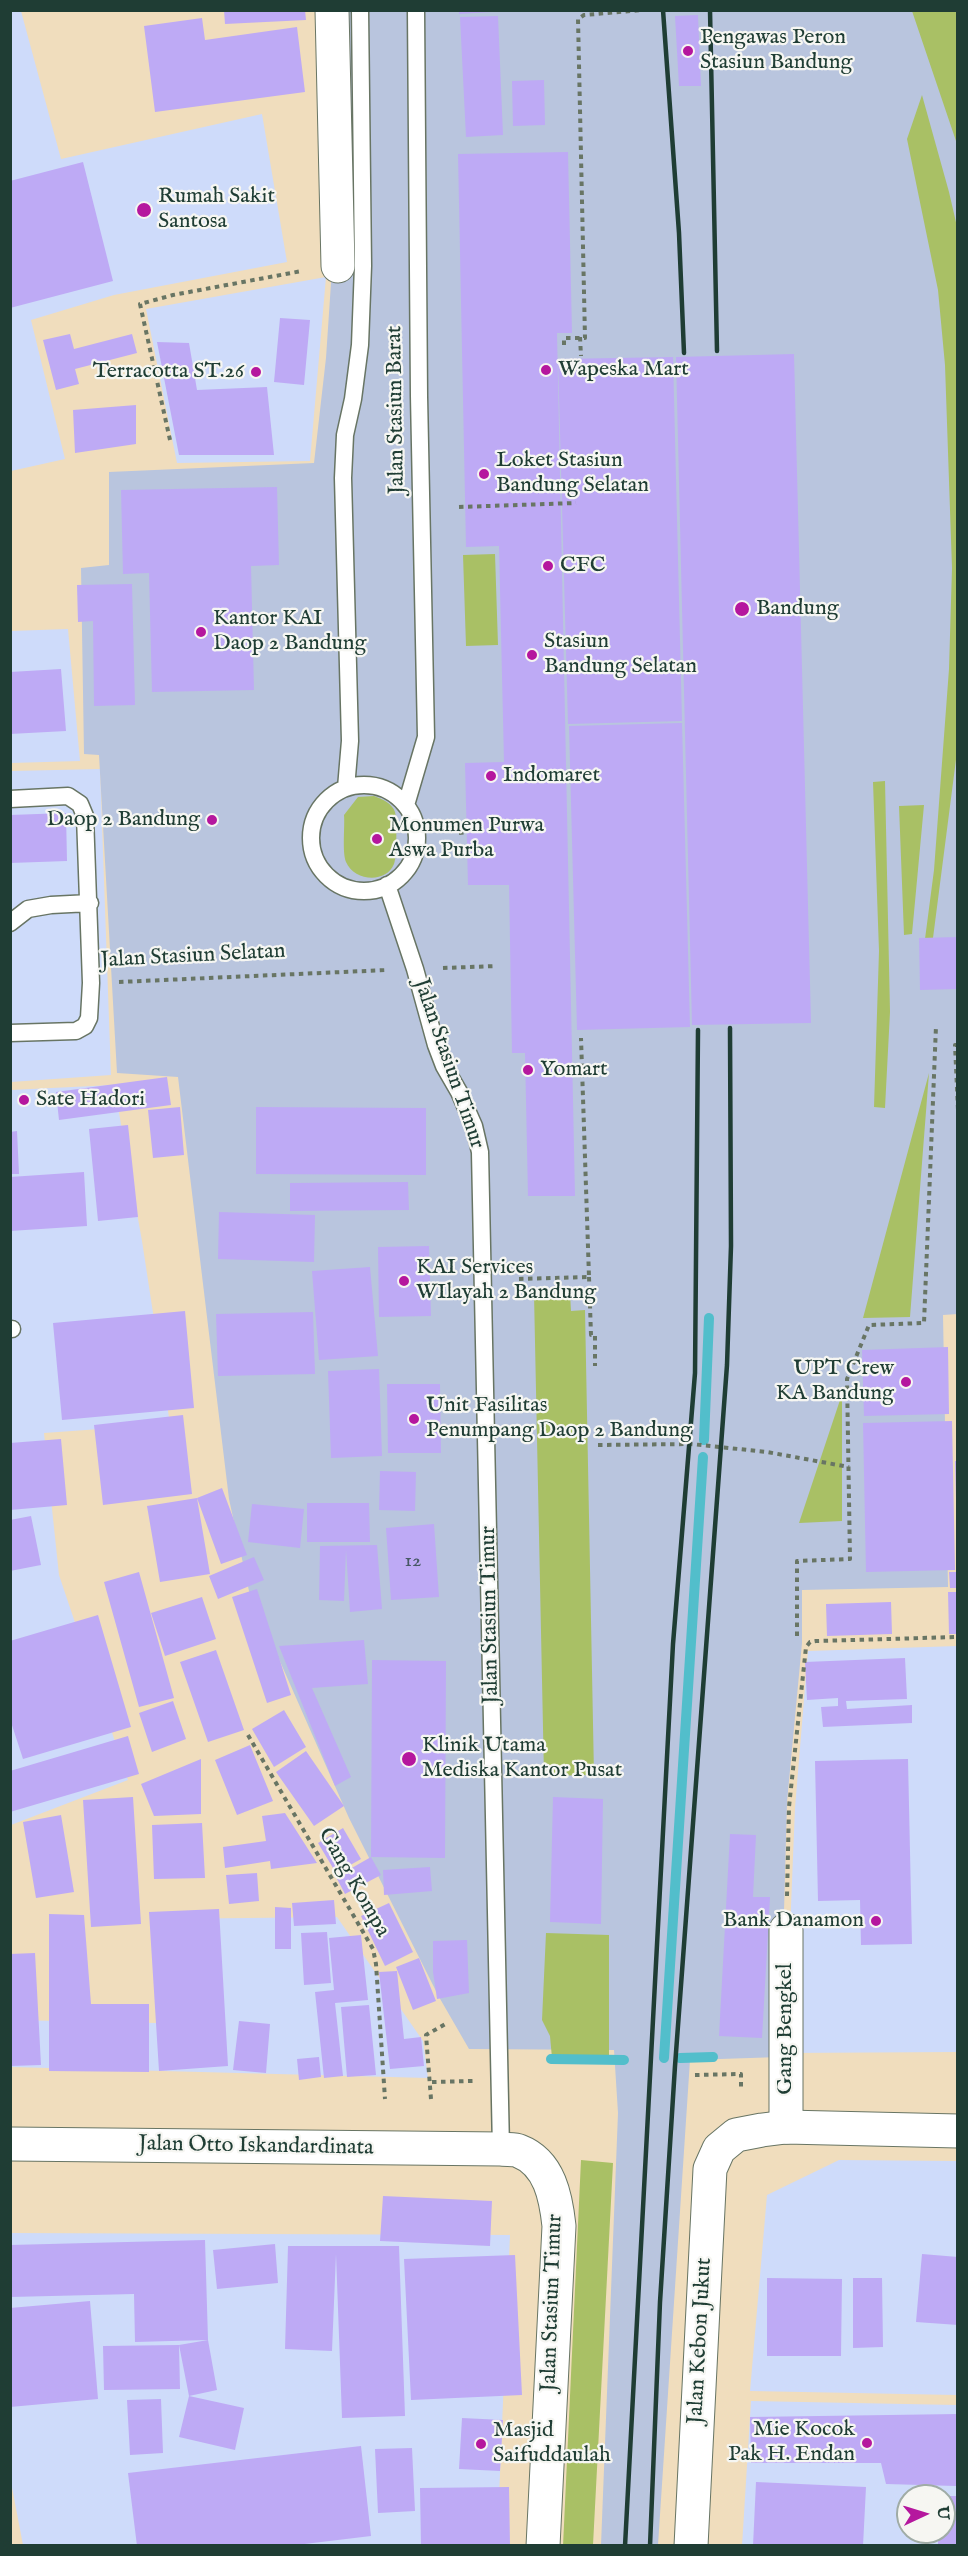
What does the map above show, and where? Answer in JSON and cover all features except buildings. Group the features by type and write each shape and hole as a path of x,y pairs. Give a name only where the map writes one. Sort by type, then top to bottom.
{"main road":[{"path":"332,10 338,266"},
{"name":"Gang Bengkel","path":"786,1930 786,2127"},
{"path":"786,2127 957,2131"},
{"name":"Jalan Kebon Jukut","path":"691,2546 710,2169 719,2149 736,2135 786,2127"},
{"name":"Jalan Otto Iskandardinata","path":"10,2144 501,2149"},
{"name":"Jalan Stasiun Timur","path":"501,2149 519,2151 537,2163 549,2179 556,2197 559,2226 543,2546"}],"lane":[{"name":"Jalan Stasiun Barat","path":"346,788 350,741 344,478 345,435 353,399 360,345 363,242 360,10"},
{"name":"Jalan Stasiun Barat","path":"406,805 426,737 419,396 416,10"},
{"path":"362,785 379,787 393,794 406,805 414,819 417,836 416,853 397,880 387,885 366,891 350,889 335,882 323,871 314,857 311,840 320,808 332,796 346,788 362,785"},
{"path":"10,799 68,796 80,804 85,816 90,903 91,983"},
{"name":"Jalan Stasiun Timur","path":"387,885 415,969 436,1045 474,1126 480,1152 501,2149"},
{"path":"10,923 28,909 90,903"},
{"name":"Jalan Stasiun Selatan","path":"10,1033 76,1031 85,1026 89,1018 91,983"}],"path":[{"path":"564,345 564,338 585,338 578,19 584,15 643,10"},
{"path":"170,440 140,304 277,274 338,266"},
{"path":"580,338 581,356"},
{"path":"459,507 576,503"},
{"path":"459,833 467,832"},
{"name":"Jalan Stasiun Selatan","path":"91,983 496,966"},
{"path":"797,1636 797,1561 849,1559 847,1378 869,1325 924,1323 936,1026"},
{"path":"580,1038 591,1335 594,1335 595,1366"},
{"path":"957,1045 954,1045 957,1110"},
{"path":"519,1279 589,1277"},
{"path":"598,1445 691,1444 767,1452 849,1467"},
{"path":"786,1930 789,1807 806,1647 810,1642 816,1641 957,1637"},
{"name":"Gang Kompa","path":"248,1735 373,1949 385,2099"},
{"path":"431,2098 432,2082 426,2035 447,2023"},
{"path":"695,2075 741,2074 741,2089"},
{"path":"432,2082 477,2081"}],"shaded area":[{"name":"Rumah Sakit Santosa","path":"10,11 21,11 61,159 262,114 287,262 114,295 31,320 65,459 11,471"},
{"path":"328,11 957,11 958,1314 943,1315 948,1587 802,1590 802,1643 787,1802 780,2057 690,2060 658,2545 601,2545 618,2113 614,2050 469,2049 439,1997 349,1818 249,1591 229,1499 178,1077 117,1073 99,755 84,754 81,568 109,565 109,472 314,463 326,358 333,253"},
{"path":"326,277 310,461 177,463 146,309"},
{"path":"68,629 80,761 11,763 10,631"},
{"path":"100,769 111,1075 11,1082 11,771"},
{"path":"114,1085 142,1241 170,1424 44,1433 59,1575 128,1780 11,1825 10,1090"},
{"path":"957,1646 957,2052 785,2053 795,1808 808,1651"},
{"path":"337,1917 423,2041 428,2078 11,2067 11,2020 156,2023 158,1919"},
{"path":"839,2160 957,2161 957,2395 750,2391 767,2195"},
{"path":"10,2233 510,2235 497,2545 23,2545 10,2477"},
{"path":"751,2401 957,2405 957,2545 742,2546"}],"green space":[{"path":"912,11 957,11 957,147 956,141"},
{"path":"922,95 958,231 958,744 933,938 925,939 934,870 949,669 952,568 945,365 938,290 907,139"},
{"path":"495,554 498,645 466,646 463,555"},
{"path":"885,781 890,1012 885,1108 874,1107 879,951 873,782"},
{"path":"374,796 394,809 396,847 394,864 390,870 384,875 370,878 356,873 346,862 344,815 358,797"},
{"path":"924,805 912,934 904,935 899,806"},
{"path":"929,1073 910,1317 863,1318"},
{"path":"570,1293 571,1311 585,1310 594,1775 544,1776 534,1294"},
{"path":"842,1394 842,1521 799,1523"},
{"path":"546,1933 609,1935 609,2058 552,2058 550,2036 542,2020"},
{"path":"581,2160 613,2163 593,2545 563,2546"}],"waterway":[{"path":"704,1440 709,1318"},
{"path":"664,2058 703,1457"},
{"path":"680,2058 713,2057"},
{"path":"551,2059 624,2060"}],"railway":[{"path":"663,10 679,233 684,353"},
{"path":"710,10 717,351"},
{"path":"650,2546 660,2302 675,2066 727,1365 731,1246 730,1028"},
{"path":"625,2546 673,1644 695,1373 698,1030"}],"place":[{"name":"Pengawas Peron Stasiun Bandung","path":"688,51"},
{"name":"Rumah Sakit Santosa","path":"144,210"},
{"name":"Wapeska Mart","path":"546,370"},
{"name":"Terracotta ST.26","path":"256,372"},
{"name":"Loket Stasiun Bandung Selatan","path":"484,474"},
{"name":"CFC","path":"548,566"},
{"name":"Bandung","path":"742,609"},
{"name":"Kantor KAI Daop 2 Bandung","path":"201,632"},
{"name":"Stasiun Bandung Selatan","path":"532,655"},
{"name":"Indomaret","path":"491,776"},
{"name":"Daop 2 Bandung","path":"212,820"},
{"name":"Monumen Purwa Aswa Purba","path":"377,839"},
{"name":"Yomart","path":"528,1070"},
{"name":"Sate Hadori","path":"24,1100"},
{"name":"KAI Services WIlayah 2 Bandung","path":"404,1281"},
{"name":"UPT Crew KA Bandung","path":"906,1382"},
{"name":"Unit Fasilitas Penumpang Daop 2 Bandung","path":"414,1419"},
{"name":"Klinik Utama Mediska Kantor Pusat","path":"409,1759"},
{"name":"Bank Danamon","path":"876,1921"},
{"name":"Mie Kocok Pak H. Endan","path":"867,2443"},
{"name":"Masjid Saifuddaulah","path":"481,2444"}]}
